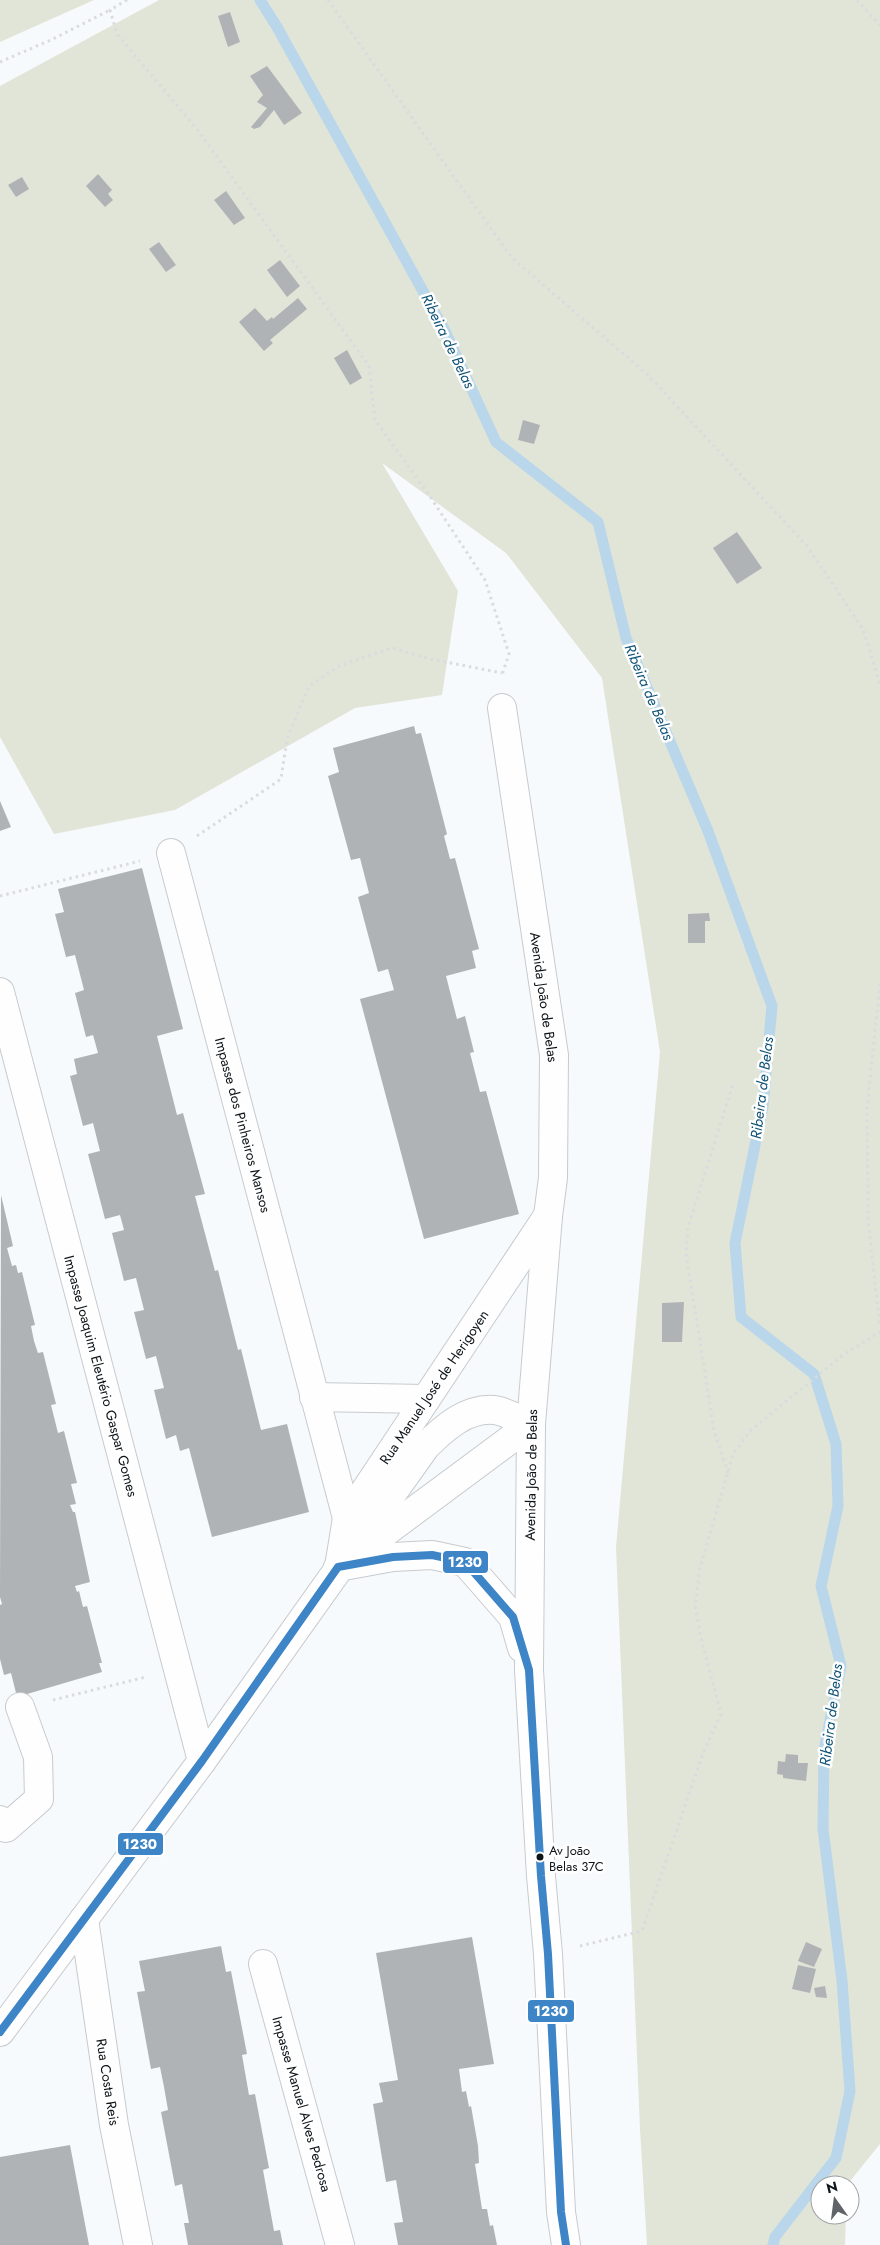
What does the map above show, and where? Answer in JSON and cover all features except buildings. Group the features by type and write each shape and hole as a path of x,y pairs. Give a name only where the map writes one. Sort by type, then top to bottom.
{"street":[{"name":"Avenida João de Belas","path":"502,708 554,1055 553,1178 548,1216 531,1424 529,1670 541,1876 548,1954 561,2212 566,2245"},
{"name":"Impasse dos Pinheiros Mansos","path":"172,853 347,1518"},
{"name":"Impasse Joaquim Eleutério Gaspar Gomes","path":"0,992 202,1761"},
{"name":"Rua Manuel José de Herigoyen","path":"338,1567 347,1518 548,1216"},
{"path":"314,1397 426,1399"},
{"name":"Rua Manuel José de Herigoyen","path":"0,2032 202,1761 338,1567 426,1446 443,1430 471,1413 495,1410 531,1424"},
{"name":"Rua Manuel José de Herigoyen","path":"338,1567 531,1424"},
{"path":"338,1567 393,1557 432,1555 465,1562 513,1617 529,1670"},
{"path":"0,1820 6,1828 39,1799 38,1757 20,1707"},
{"name":"Rua Costa Reis","path":"84,1919 114,2125 138,2245"},
{"name":"Impasse Manuel Alves Pedrosa","path":"263,1964 340,2245"}],"path":[{"path":"0,62 53,39 127,0"},
{"path":"328,0 512,258 648,375 807,546 863,629 880,684"},
{"path":"857,0 880,25"},
{"path":"110,10 117,34 196,128 369,366 375,420 431,498 485,580 510,654 502,673 502,708"},
{"path":"0,896 172,853 280,779 287,739 309,686 341,665 392,648 502,673"},
{"path":"880,984 867,1107 868,1220 880,1327"},
{"path":"728,1474 714,1431 686,1254 688,1227 733,1084"},
{"path":"548,1954 642,1931 703,1753 721,1714 701,1638 695,1606 700,1568 733,1454 751,1430 843,1355 880,1332"},
{"path":"80,1694 177,1669"}],"shaded area":[{"path":"0,0 94,0 0,42"},
{"path":"159,0 880,0 880,2144 855,2175 810,2175 810,2225 846,2225 845,2245 647,2245 640,2129 616,1547 660,1052 602,678 506,553 382,463 458,591 442,695 355,708 175,810 54,834 0,737 0,86"}],"waterway":[{"name":"Ribeira de Belas","path":"260,0 277,27 445,331 496,442 598,522 626,638 708,831 772,1006 763,1106 735,1243 741,1317 814,1374 836,1444 838,1506 821,1586 841,1666 824,1750 823,1829 842,1981 850,2091 836,2158 775,2237 773,2245"}],"transit line":[{"name":"1230","path":"0,2032 202,1761 338,1567 393,1557 432,1555 465,1562 513,1617 529,1670 541,1876 548,1954 561,2212 566,2245"}],"place":[{"name":"Av João Belas 37C","path":"540,1857"}]}
